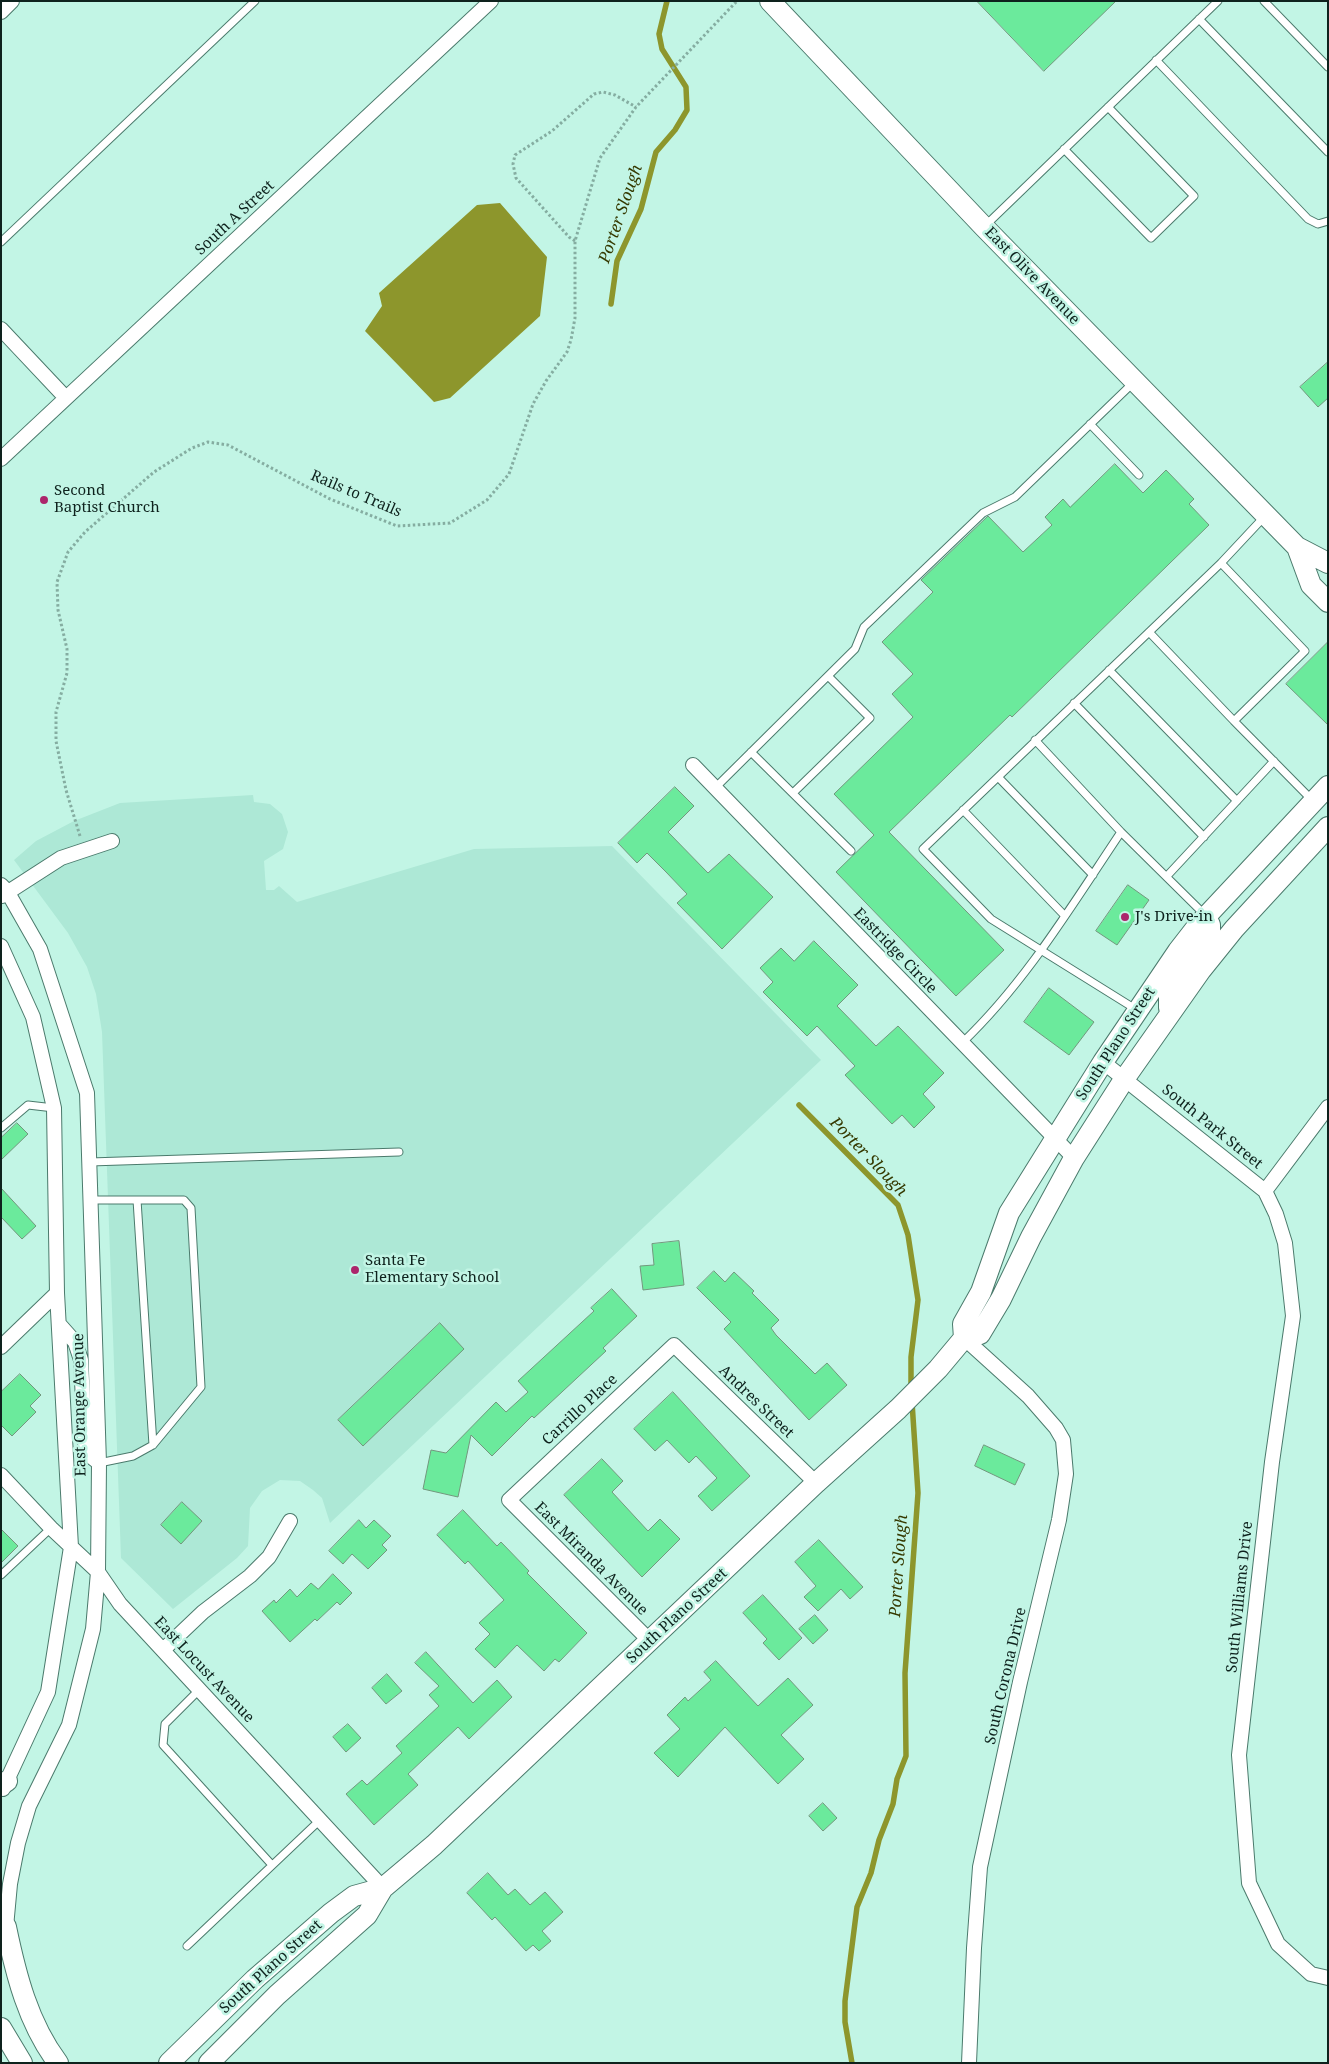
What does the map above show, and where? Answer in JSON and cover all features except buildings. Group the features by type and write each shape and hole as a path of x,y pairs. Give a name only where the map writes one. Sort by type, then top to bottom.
{"main road":[{"name":"East Olive Avenue","path":"770,1 984,227 1297,547 1328,563"},
{"name":"East Olive Avenue","path":"1297,547 1312,585 1328,602"},
{"name":"South Plano Street","path":"964,1338 963,1324 982,1292 1009,1213 1103,1062 1178,951 1206,916 1328,786"},
{"name":"South Plano Street","path":"209,2063 278,1995 367,1914 383,1888 434,1845 898,1408 964,1338 980,1334 993,1313 1030,1237 1074,1158 1170,1013 1234,929 1328,827"},
{"path":"1170,1013 1168,1005 1169,992 1210,933 1210,925 1206,916"},
{"name":"South Plano Street","path":"169,2063 268,1967 331,1912 354,1896 383,1888"},
{"path":"4,1926 15,1970 30,2012 45,2045 58,2063"},
{"path":"1,2028 22,2063"}],"street":[{"path":"1,12 12,1"},
{"name":"South A Street","path":"1,459 491,1"},
{"path":"1,329 66,398"},
{"name":"Eastridge Circle","path":"693,765 1074,1158"},
{"path":"3,891 61,858 112,842"},
{"name":"East Orange Avenue","path":"3,891 40,949 87,1092 92,1200 99,1463 98,1572 93,1629 69,1726 29,1806 18,1843 4,1926"},
{"name":"East Orange Avenue","path":"1,946 33,1017 54,1108 57,1293 71,1547 48,1692 3,1786"},
{"name":"South Park Street","path":"1103,1062 1126,1078 1265,1191 1328,1107"},
{"name":"South Williams Drive","path":"1265,1191 1276,1214 1285,1243 1293,1316 1272,1462 1239,1755 1249,1883 1278,1944 1311,1974 1328,1978"},
{"path":"1,1347 57,1293"},
{"path":"60,1324 75,1342 81,1360 85,1443 90,1456 99,1463"},
{"name":"South Corona Drive","path":"964,1338 1028,1396 1056,1428 1063,1440 1066,1474 1059,1520 1020,1682 980,1866 974,1948 970,2063"},
{"name":"Andres Street","path":"674,1345 816,1484"},
{"name":"Carrillo Place","path":"509,1500 674,1345"},
{"name":"East Locust Avenue","path":"1,1475 51,1528 98,1572 120,1604 383,1888"},
{"name":"East Miranda Avenue","path":"509,1500 650,1641"},
{"path":"163,1650 203,1612 250,1576 270,1557 290,1521"}],"lane":[{"path":"1,242 255,1"},
{"path":"984,227 1218,1"},
{"path":"1264,1 1328,67"},
{"path":"1199,19 1328,152"},
{"path":"1156,60 1308,219 1318,224 1328,221"},
{"path":"1064,149 1151,238 1194,196 1108,107"},
{"path":"714,788 855,649 864,627 983,513 1015,497 1134,381"},
{"path":"1090,424 1139,475"},
{"path":"1138,1010 991,919 924,849 1035,740 1221,563 1266,515"},
{"path":"1221,563 1305,651 1234,721"},
{"path":"1149,632 1313,802"},
{"path":"1109,670 1237,801"},
{"path":"793,793 870,718 828,676"},
{"path":"1074,704 1204,837"},
{"path":"1035,740 1121,832 1206,916"},
{"path":"751,752 851,851"},
{"path":"1167,876 1274,761"},
{"path":"998,776 1093,874"},
{"path":"963,810 1065,916"},
{"path":"962,1043 990,1017 1042,950 1121,832"},
{"path":"1,1128 28,1105 54,1108"},
{"path":"90,1162 399,1152"},
{"path":"92,1200 184,1200 191,1208 201,1387 153,1445 133,1456 99,1463"},
{"path":"137,1200 153,1445"},
{"path":"1,1575 51,1528"},
{"path":"199,1690 165,1724 163,1745 272,1865"},
{"path":"187,1946 320,1820"}],"path":[{"name":"Rails to Trails","path":"78,824 66,790 56,742 56,712 67,673 67,649 58,610 57,582 68,552 79,538 154,472 192,448 208,442 228,445 330,499 397,526 450,523 487,500 509,474 533,404 567,352 575,318 575,241 600,158 636,107 735,3"},
{"path":"575,241 569,237 516,178 513,164 515,155 552,131 594,94 603,92 616,95 636,107"}],"shaded area":[{"path":"500,203 547,257 540,316 450,398 434,402 365,331 382,306 379,293 477,205"},
{"name":"Santa Fe Elementary School","path":"253,795 254,802 270,804 282,814 288,832 283,849 264,861 266,890 274,890 279,886 297,902 474,849 612,846 821,1060 330,1523 322,1498 313,1490 300,1481 280,1480 262,1491 250,1508 248,1546 237,1558 173,1609 121,1558 102,1032 96,994 87,967 68,933 14,860 36,841 74,821 120,803"}],"waterway":[{"name":"Porter Slough","path":"611,304 617,261 641,209 656,152 675,130 687,110 686,87 662,49 659,34 667,1"},
{"name":"Porter Slough","path":"799,1105 898,1205 908,1235 918,1300 911,1357 911,1387"},
{"name":"Porter Slough","path":"852,2063 845,2022 845,2001 857,1907 871,1873 879,1840 893,1804 897,1779 906,1756 905,1673 918,1493 912,1402"}],"place":[{"name":"Second Baptist Church","path":"44,500"},
{"name":"J's Drive-in","path":"1125,917"},
{"name":"Santa Fe Elementary School","path":"355,1270"}]}
